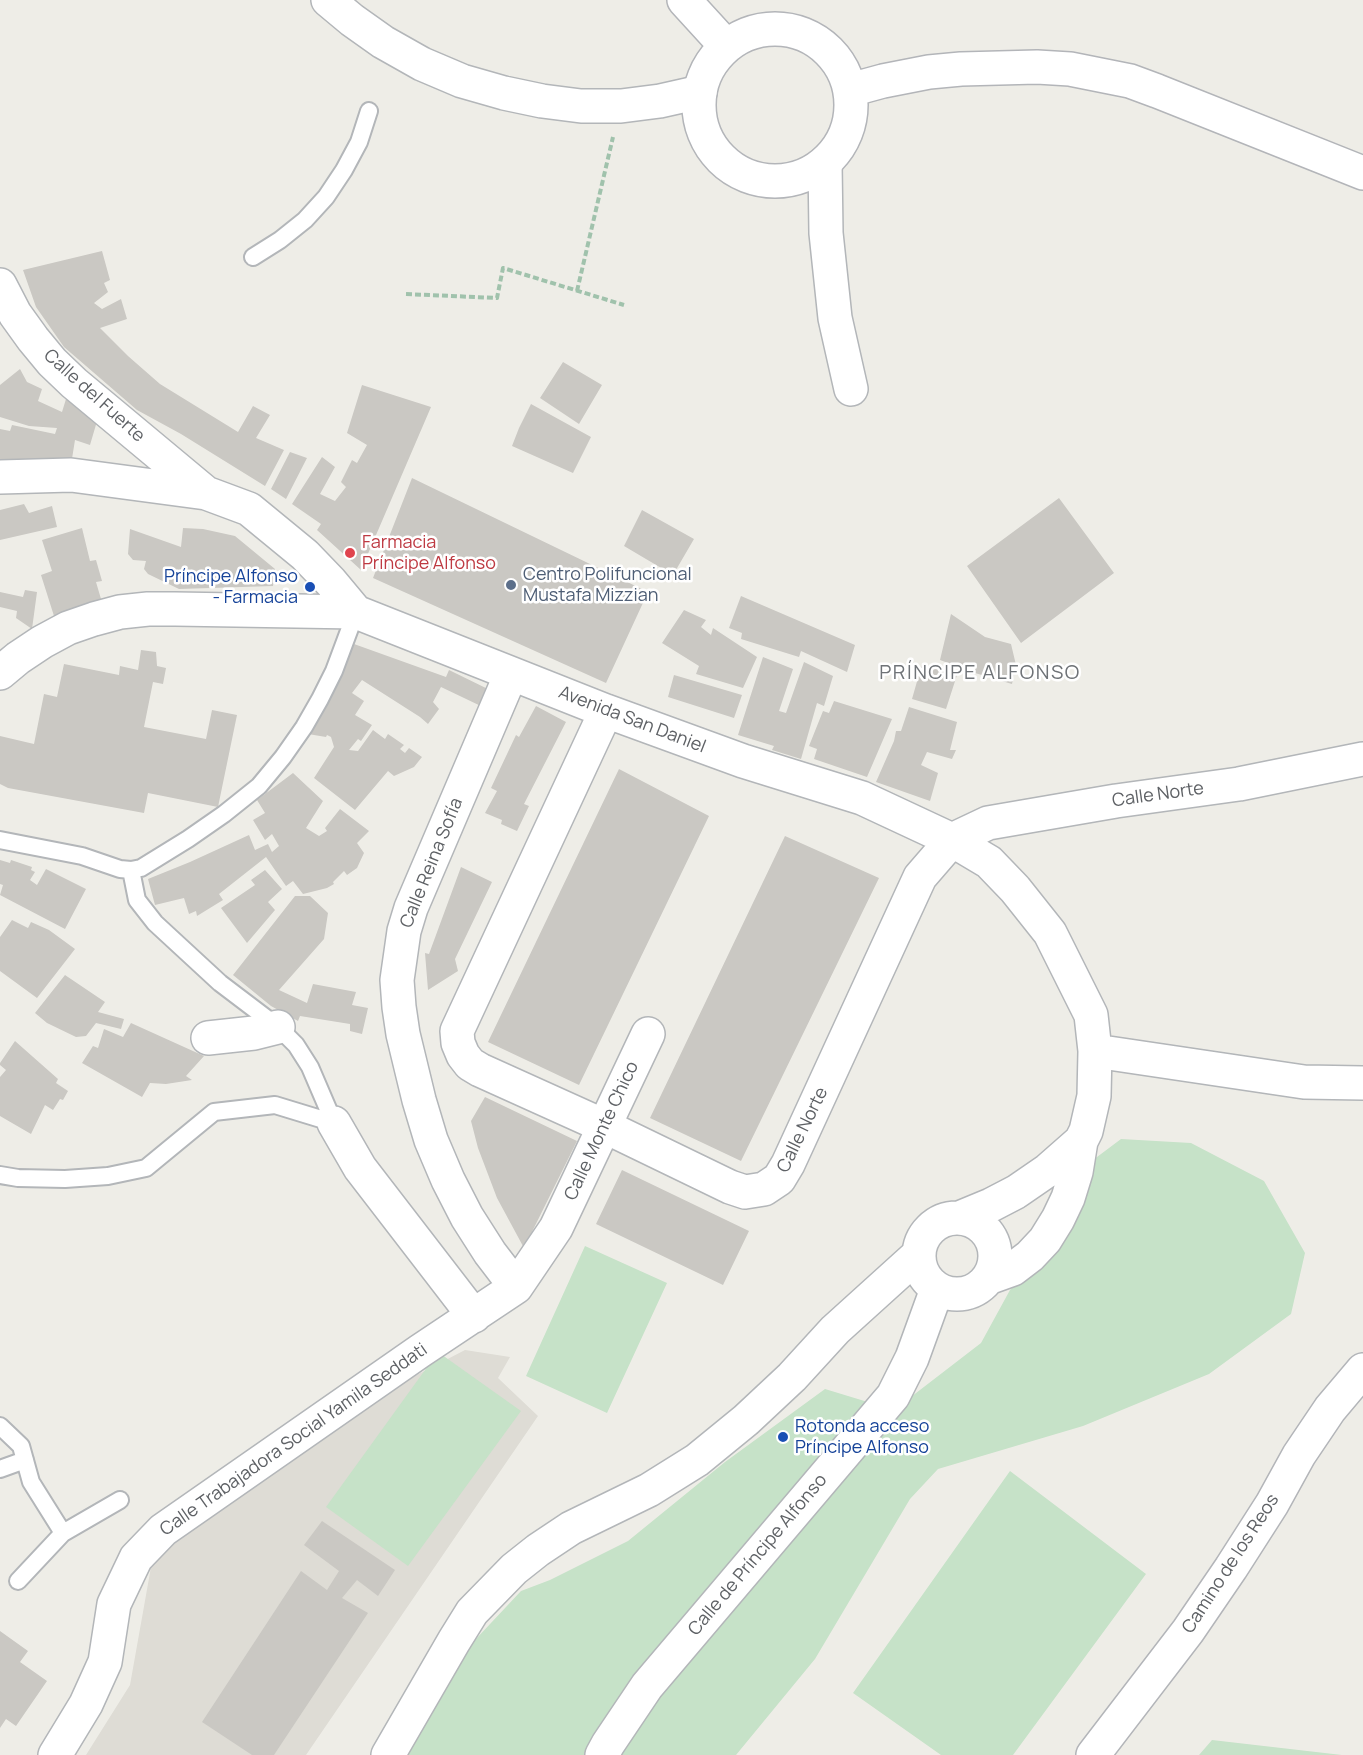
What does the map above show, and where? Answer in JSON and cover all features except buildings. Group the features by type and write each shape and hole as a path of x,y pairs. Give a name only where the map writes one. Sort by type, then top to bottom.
{"street":[{"path":"328,0 383,42 422,64 462,81 504,93 542,102 581,106 621,106 660,101 700,92"},
{"path":"684,0 726,46"},
{"path":"775,29 800,33 829,52 840,65 850,90 850,116 842,142 825,163 802,177 775,182 749,177 726,164 708,144 699,118 700,92 709,67 726,46 749,33 775,29"},
{"path":"850,90 929,72 1037,67 1070,69 1112,76 1157,91 1363,173"},
{"path":"825,163 826,233 835,318 851,389"},
{"name":"Calle del Fuerte","path":"0,285 21,322 52,362 206,493"},
{"name":"Avenida San Daniel","path":"0,477 71,475 206,493 249,509 305,555 356,612 606,711 743,761 862,798 952,840 988,862 1015,889 1050,933 1091,1015 1095,1051 1094,1096 1068,1198 1045,1240 1013,1269 964,1287"},
{"path":"0,674 18,658 68,628 120,612 147,609 356,612"},
{"name":"Calle Reina Sofía","path":"511,674 411,908 404,932 398,980 403,1034 431,1140 467,1218 516,1287"},
{"name":"Calle Norte","path":"606,711 457,1031 458,1043 470,1064 480,1070 745,1192 764,1189 779,1179 788,1164 920,877 952,840 988,824 1116,801 1239,784 1363,759"},
{"path":"207,1038 254,1033 278,1027"},
{"name":"Calle Monte Chico","path":"556,1228 648,1034"},
{"path":"1095,1051 1304,1082 1363,1083"},
{"path":"334,1123 360,1168 474,1316"},
{"path":"962,1217 973,1220 990,1235 995,1245 994,1268 964,1287 930,1282 923,1274 919,1254 921,1242 937,1222 962,1217 1016,1192 1047,1170 1081,1141"},
{"name":"Calle Trabajadora Social Yamila Seddati","path":"55,1755 86,1704 105,1662 114,1604 136,1558 163,1530 516,1287 556,1228"},
{"path":"388,1755 472,1612 514,1569 537,1550 571,1528 649,1490 697,1460 746,1420 792,1377 835,1330 919,1254"},
{"name":"Calle de Príncipe Alfonso","path":"602,1755 647,1686 935,1345 964,1287"},
{"name":"Camino de los Reos","path":"1093,1755 1188,1631 1272,1504 1299,1455 1330,1409 1363,1370"}],"lane":[{"path":"253,257 280,240 305,220 326,197 359,142 369,111"},
{"path":"0,840 82,856 120,869 130,870 141,868 188,839 259,786 283,758 304,728 334,671 356,612"},
{"path":"130,870 137,900 155,923 220,983 278,1027 296,1045 309,1067 334,1123"},
{"path":"0,1175 18,1178 65,1179 108,1176 146,1168 214,1113 275,1106 334,1123"},
{"path":"0,1426 21,1446 31,1482 63,1533"},
{"path":"0,1469 25,1460"},
{"path":"18,1581 63,1533 120,1500"}],"path":[{"path":"577,291 621,106"},
{"path":"406,294 497,298 503,268 624,305"}],"shaded area":[{"path":"465,1350 510,1357 498,1378 538,1416 306,1755 86,1755 130,1685 151,1567 173,1541 411,1378"}],"green space":[{"path":"1121,1139 1191,1143 1264,1181 1305,1253 1291,1314 1209,1374 1083,1426 938,1469 910,1499 815,1659 736,1755 399,1755 415,1725 475,1640 521,1591 550,1580 628,1541 725,1462 825,1389 894,1410 981,1343 1010,1290 1037,1263 1073,1175"},
{"path":"585,1246 667,1283 607,1413 526,1376"},
{"path":"438,1352 521,1411 408,1566 326,1507"},
{"path":"1010,1471 1146,1574 1013,1755 941,1755 853,1693"},
{"path":"1212,1740 1342,1755 1199,1755"}],"place":[{"name":"Farmacia Príncipe Alfonso","path":"350,553"},
{"name":"Centro Polifuncional Mustafa Mizzian","path":"511,585"},
{"name":"Príncipe Alfonso - Farmacia","path":"310,587"},
{"name":"Rotonda acceso Príncipe Alfonso","path":"783,1437"}],"district":[{"name":"PRÍNCIPE ALFONSO","path":"980,673"}]}
